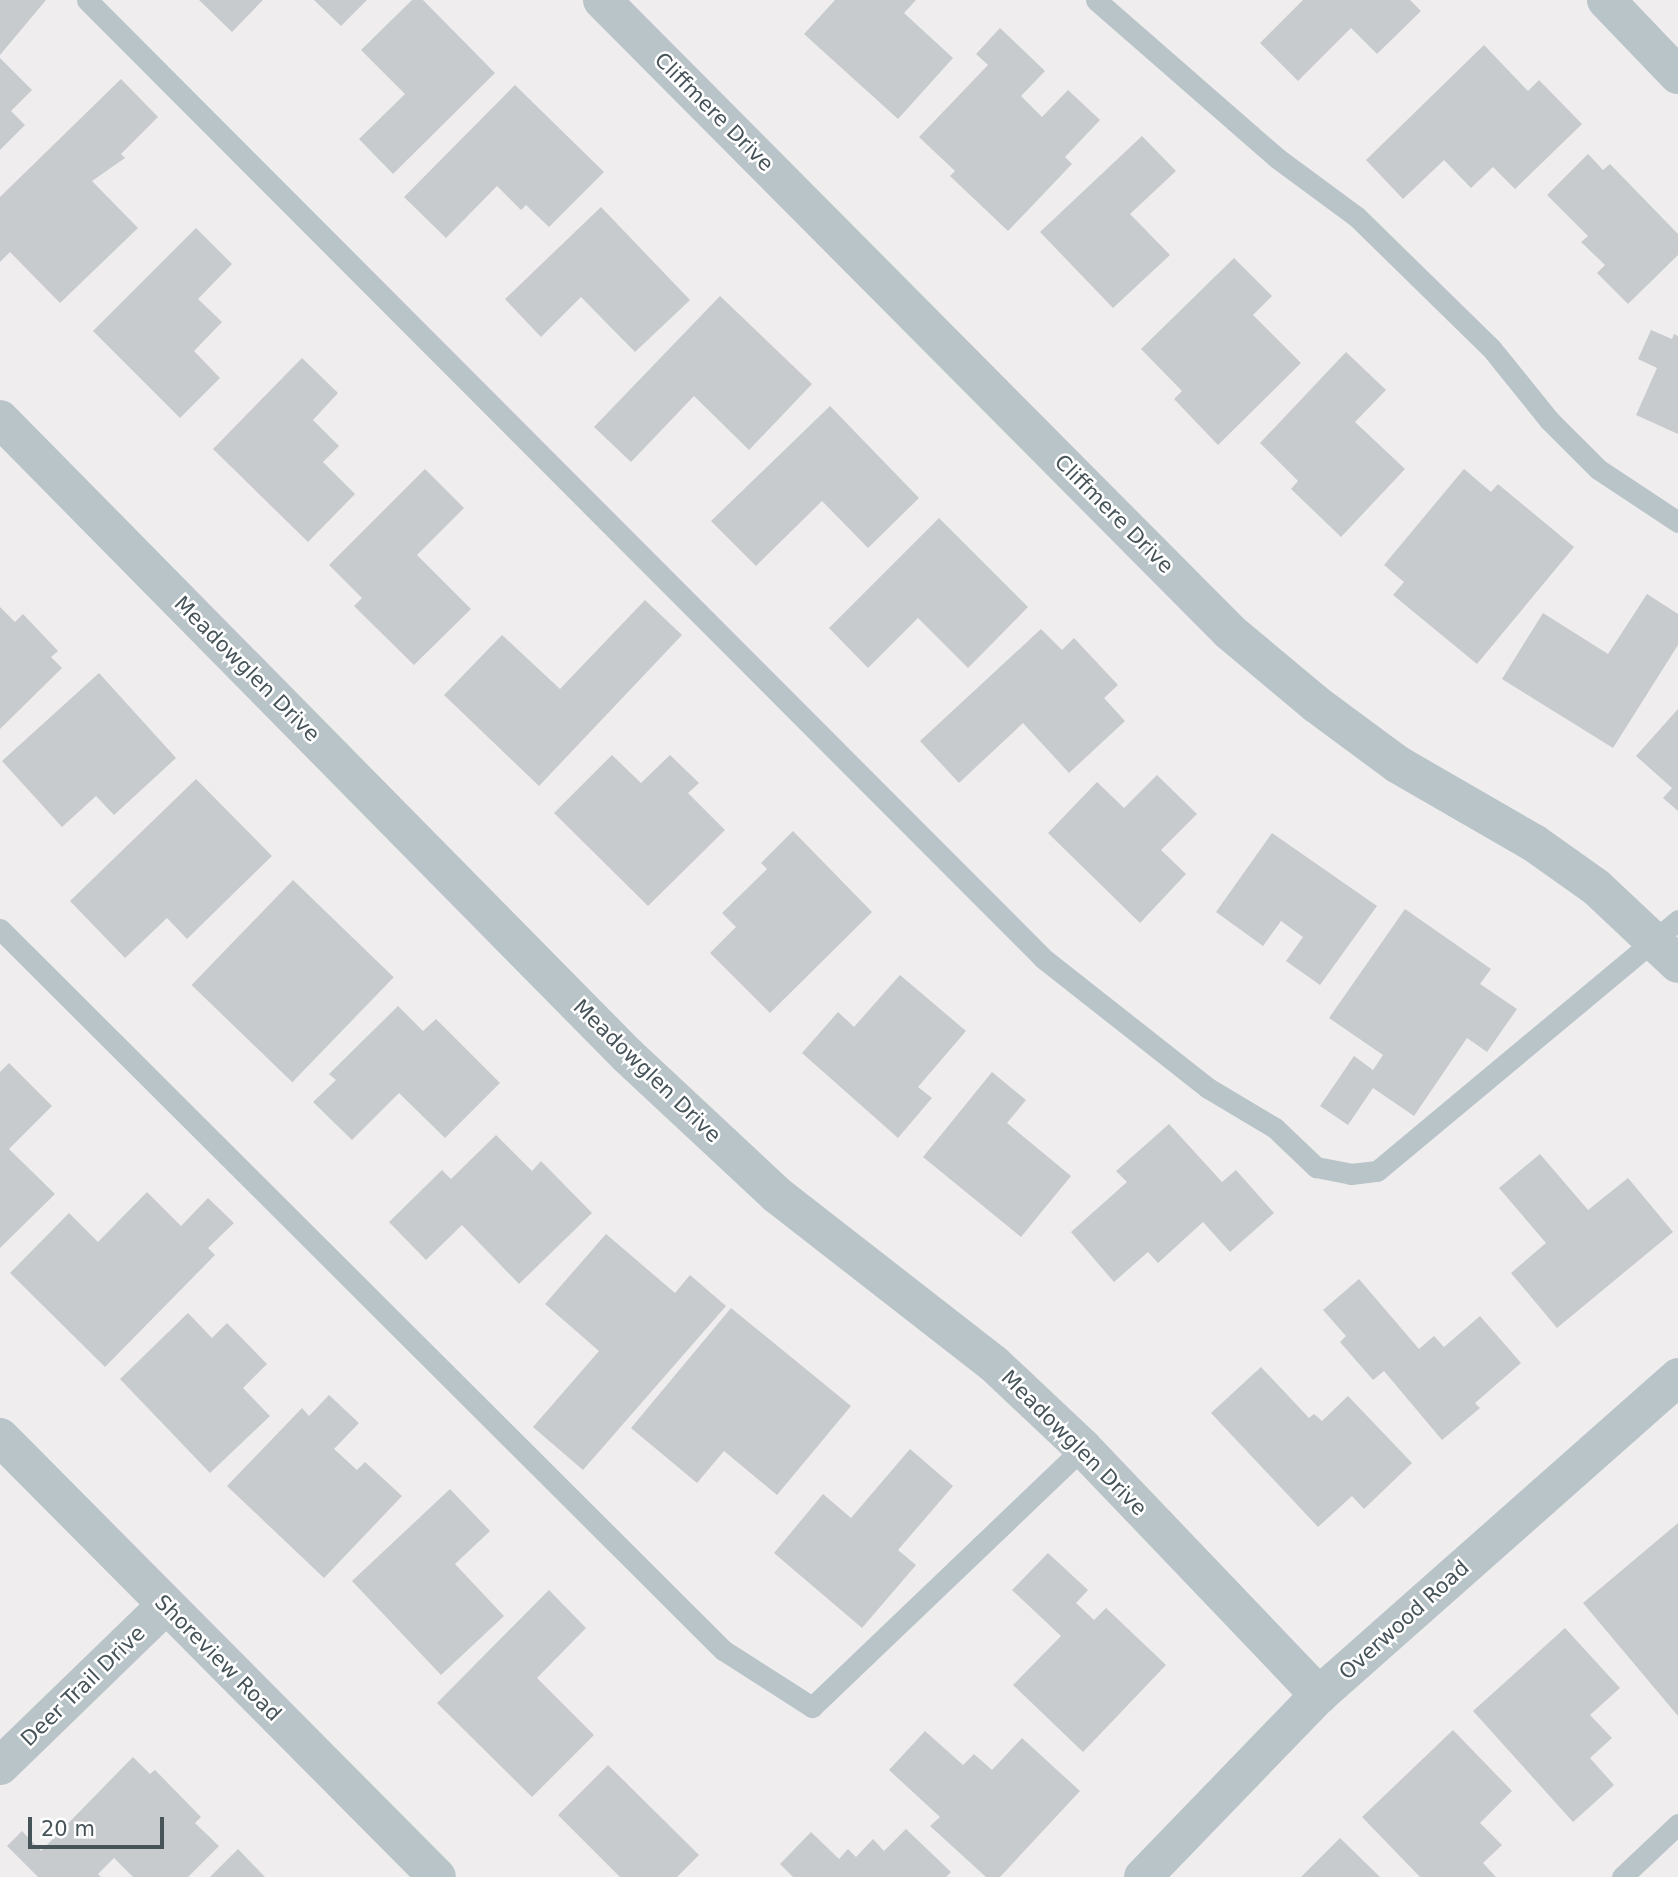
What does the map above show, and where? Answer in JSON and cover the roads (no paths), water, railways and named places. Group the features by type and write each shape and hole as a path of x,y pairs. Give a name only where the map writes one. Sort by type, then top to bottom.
{"street":[{"name":"Cliffmere Drive","path":"602,0 1230,632 1316,704 1397,764 1534,843 1671,941"},
{"path":"1606,0 1678,75"},
{"name":"Meadowglen Drive","path":"0,419 627,1055 777,1195 994,1364 1083,1448 1319,1695"},
{"name":"Overwood Road","path":"1143,1877 1319,1695 1678,1377"},
{"name":"Shoreview Road","path":"0,1437 437,1877"},
{"name":"Deer Trail Drive","path":"0,1766 165,1606"}],"lane":[{"path":"87,0 1044,959 1208,1088 1275,1128 1316,1167 1351,1174 1377,1171 1671,941"},
{"path":"1096,0 1277,158 1357,218 1491,348 1549,420 1598,469 1678,522"},
{"path":"0,929 723,1650 812,1707 1083,1448"},
{"path":"1622,1877 1678,1824"}]}
